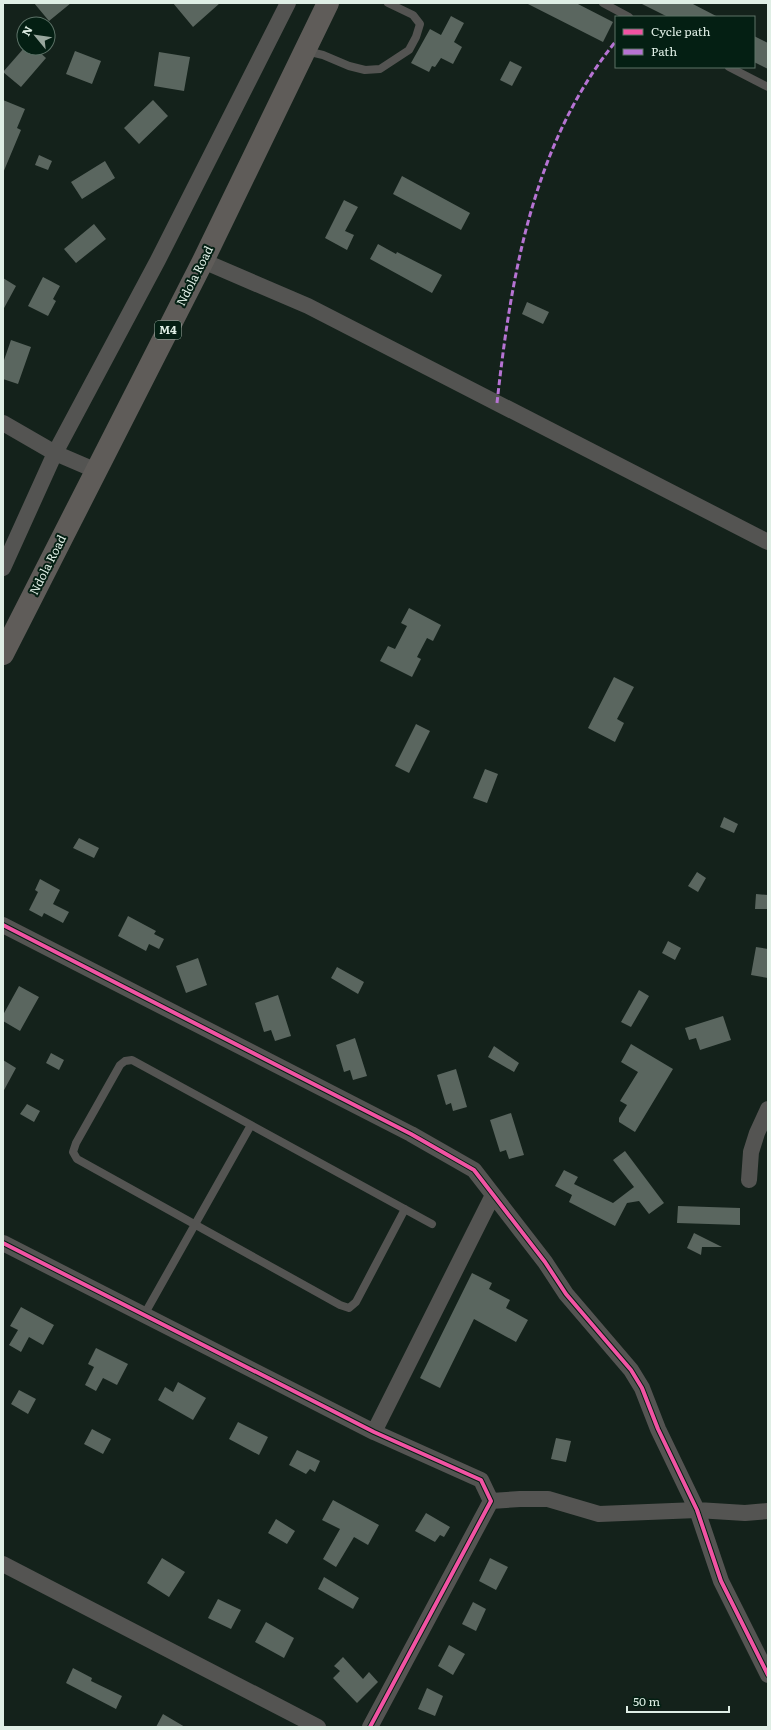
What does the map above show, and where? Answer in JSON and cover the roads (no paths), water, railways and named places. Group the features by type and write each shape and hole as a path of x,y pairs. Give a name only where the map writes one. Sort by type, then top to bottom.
{"main road":[{"name":"Ndola Road","path":"3,654 203,261 328,3"}],"street":[{"path":"3,568 55,452 158,260 288,3"},
{"path":"203,261 308,306 768,542"},
{"path":"3,423 55,452 96,471"},
{"path":"3,925 411,1134 474,1170 545,1262 566,1294 630,1370 642,1388 658,1429 697,1510 722,1581 768,1675"},
{"path":"749,1180 751,1152 757,1133 768,1109"},
{"path":"374,1432 493,1195"},
{"path":"3,1243 374,1432 481,1480 490,1501"},
{"path":"490,1501 520,1498 548,1499 599,1514 697,1510 745,1513 768,1512"},
{"path":"370,1727 490,1501"},
{"path":"3,1564 318,1727"}],"lane":[{"path":"304,51 323,55 349,66 365,70 380,69 409,50 416,37 420,24 413,15 388,3"},
{"path":"603,3 628,16"},
{"path":"731,68 768,87"},
{"path":"405,1209 356,1302 349,1308 340,1305 77,1159 73,1152 76,1143 120,1065 125,1061 132,1060 405,1209 432,1224"},
{"path":"144,1315 251,1125"}]}
